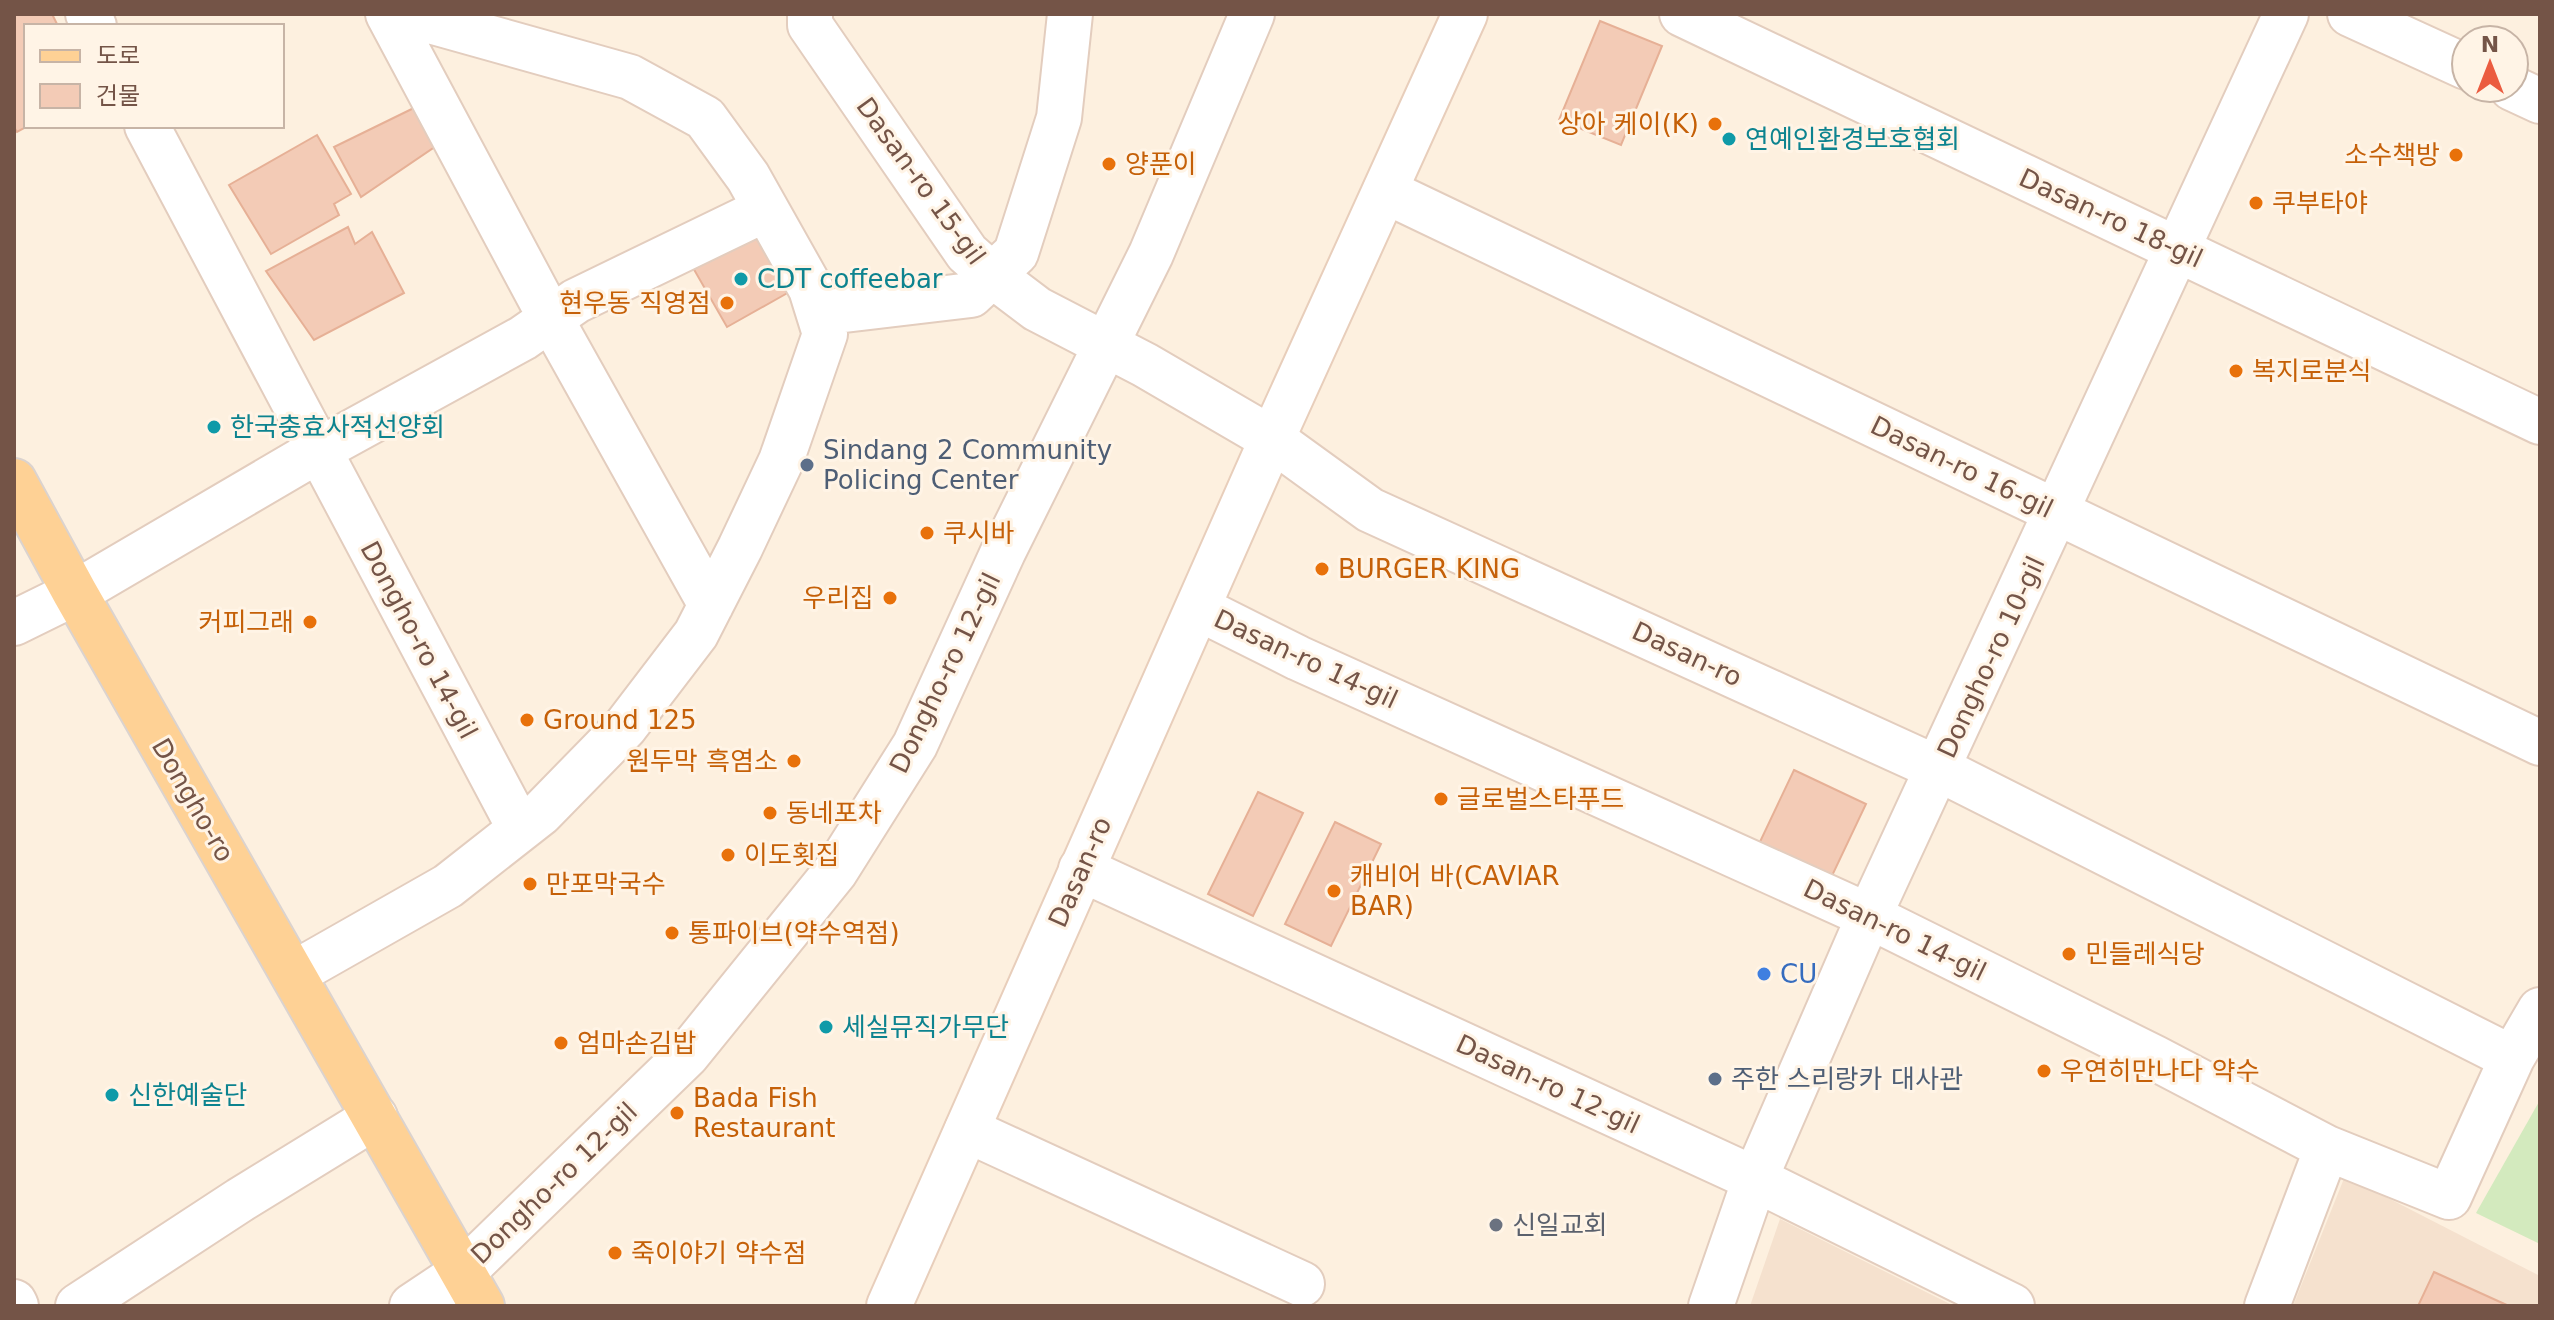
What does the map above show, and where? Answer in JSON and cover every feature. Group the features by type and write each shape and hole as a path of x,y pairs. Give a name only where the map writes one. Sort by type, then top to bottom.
{"main road":[{"name":"Dongho-ro","path":"14,481 473,1289"}],"street":[{"path":"388,14 551,319 711,605"},
{"path":"293,974 448,886 541,813 625,727 696,634 711,605 781,461 825,334 811,289 748,177 705,118 630,77 504,27 405,14"},
{"name":"Dasan-ro 15-gil","path":"810,14 810,25 967,253 1037,309 1145,365 1272,439"},
{"path":"819,313 971,295 1016,253 1059,118 1070,14"},
{"name":"Dongho-ro 12-gil","path":"473,1289 687,1055 835,872 915,745 1003,552 1151,254 1252,14"},
{"name":"Dasan-ro","path":"889,1306 1272,439 1465,14"},
{"name":"Dasan-ro 18-gil","path":"1682,14 2540,422"},
{"name":"Dongho-ro 10-gil","path":"1711,1306 1755,1179 1869,916 2058,513 2286,14"},
{"path":"2350,14 2450,60"},
{"name":"Dongho-ro 14-gil","path":"148,128 520,829"},
{"name":"Dasan-ro 16-gil","path":"1385,191 2540,743"},
{"path":"14,623 75,593 319,450 523,338 576,301 766,209"},
{"name":"Dasan-ro","path":"1272,439 1370,510 1939,769"},
{"name":"Dasan-ro 14-gil","path":"1198,608 1298,658 1869,916 2155,1058 2327,1148 2449,1197 2512,1058 2540,1010"},
{"path":"1939,769 2512,1058"},
{"name":"Dasan-ro 12-gil","path":"1081,869 1755,1179 2012,1306"},
{"path":"78,1306 240,1200 375,1117"},
{"path":"967,1130 1302,1284"},
{"path":"2267,1306 2327,1148"},
{"path":"412,1306 473,1289"}],"shaded area":[{"path":"2345,1176 2540,1276 2540,1306 2293,1306"},
{"path":"1780,1219 1954,1306 1750,1306"}],"green space":[{"path":"2540,1100 2540,1244 2476,1213"}],"building":[{"path":"14,14 52,14 57,24 24,24 24,128 17,132 14,127"},
{"path":"1600,21 1662,46 1621,145 1559,120"},
{"path":"420,105 436,146 361,197 334,147"},
{"path":"317,135 351,194 334,204 339,215 271,254 229,185"},
{"path":"348,227 355,244 372,232 404,293 314,340 266,271"},
{"name":"CDT coffeebar","path":"758,237 791,291 727,327 692,266"},
{"path":"1794,770 1866,804 1830,880 1758,846"},
{"path":"1258,792 1303,813 1253,916 1208,894"},
{"path":"1335,822 1381,844 1331,946 1285,924"},
{"path":"2434,1272 2509,1306 2418,1306"}],"place":[{"name":"상아 케이(K)","path":"1715,124"},
{"name":"연예인환경보호협회","path":"1729,139"},
{"name":"소수책방","path":"2456,155"},
{"name":"양푼이","path":"1109,164"},
{"name":"쿠부타야","path":"2256,203"},
{"name":"CDT coffeebar","path":"741,279"},
{"name":"현우동 직영점","path":"727,303"},
{"name":"복지로분식","path":"2236,371"},
{"name":"한국충효사적선양회","path":"214,427"},
{"name":"Sindang 2 Community Policing Center","path":"807,465"},
{"name":"쿠시바","path":"927,533"},
{"name":"BURGER KING","path":"1322,569"},
{"name":"우리집","path":"890,598"},
{"name":"커피그래","path":"310,622"},
{"name":"Ground 125","path":"527,720"},
{"name":"원두막 흑염소","path":"794,761"},
{"name":"글로벌스타푸드","path":"1441,799"},
{"name":"동네포차","path":"770,813"},
{"name":"이도횟집","path":"728,855"},
{"name":"만포막국수","path":"530,884"},
{"name":"캐비어 바(CAVIAR BAR)","path":"1334,891"},
{"name":"통파이브(약수역점)","path":"672,933"},
{"name":"민들레식당","path":"2069,954"},
{"name":"CU","path":"1764,974"},
{"name":"세실뮤직가무단","path":"826,1027"},
{"name":"엄마손김밥","path":"561,1043"},
{"name":"우연히만나다 약수","path":"2044,1071"},
{"name":"주한 스리랑카 대사관","path":"1715,1079"},
{"name":"신한예술단","path":"112,1095"},
{"name":"Bada Fish Restaurant","path":"677,1113"},
{"name":"신일교회","path":"1496,1225"},
{"name":"죽이야기 약수점","path":"615,1253"}]}
